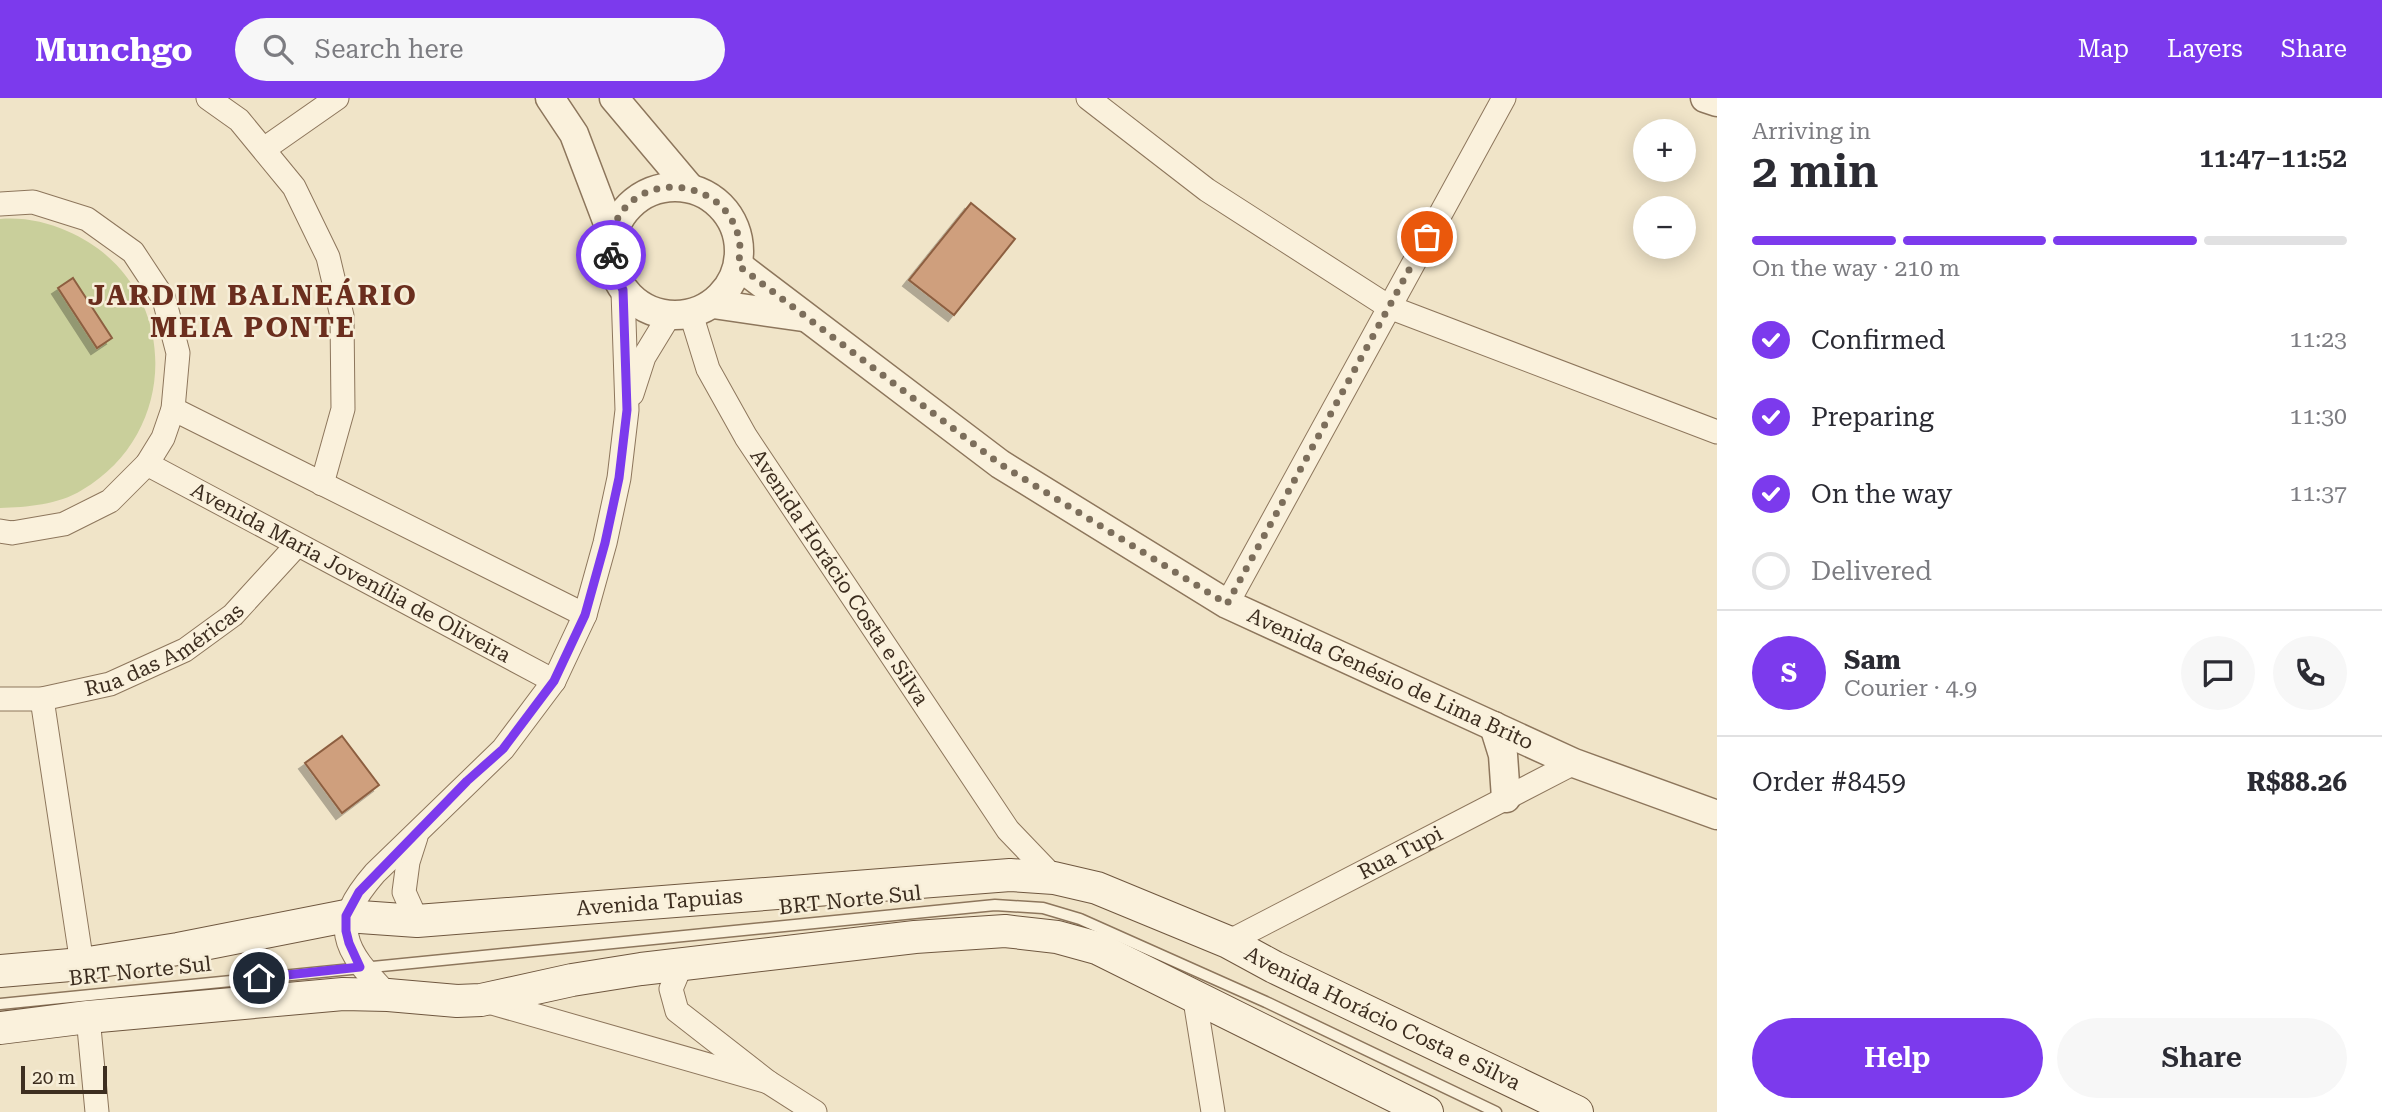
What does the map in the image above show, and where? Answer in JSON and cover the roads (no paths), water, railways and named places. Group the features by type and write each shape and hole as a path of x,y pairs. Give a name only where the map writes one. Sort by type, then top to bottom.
{"main road":[{"name":"Avenida Tapuias","path":"0,971 82,964 178,949 346,916 417,920 1010,875 1054,878 1097,888 1227,942"},
{"path":"0,1028 88,1017 343,994 481,1000 572,980 681,965 915,937 1005,931 1057,937 1097,948 1427,1112"},
{"name":"Avenida Horácio Costa e Silva","path":"1227,942 1577,1112"}],"street":[{"path":"208,98 239,120 294,187 328,257 342,316 343,409 322,484"},
{"path":"264,149 337,98"},
{"path":"388,995 360,967 349,943 346,916 359,892 376,873 418,834 467,781 503,749 554,681 585,615 619,478 627,410 623,290 611,264 612,233 574,134 550,98"},
{"path":"614,98 689,187"},
{"path":"1088,98 1207,190 1389,307 1717,432"},
{"path":"1227,604 1504,98"},
{"path":"1705,98 1717,102"},
{"path":"612,233 623,211 641,195 664,187 689,187 713,198 731,216 740,240 739,266 729,288 691,311 644,357 627,410"},
{"path":"0,204 33,202 87,219 133,252 164,299 178,353 173,409 163,438 147,464 110,501 64,524 12,533 0,531"},
{"name":"Avenida Genésio de Lima Brito","path":"739,266 1000,464 1227,604 1574,763 1717,815"},
{"path":"623,290 647,310 691,311"},
{"name":"Avenida Genésio de Lima Brito","path":"691,311 806,317"},
{"name":"Avenida Horácio Costa e Silva","path":"691,311 708,369 746,437 1009,830 1054,878"},
{"path":"173,409 585,615"},
{"name":"Avenida Maria Jovenília de Oliveira","path":"147,464 554,681"},
{"name":"Rua das Américas","path":"0,699 42,699 110,684 185,650 233,615 297,545"},
{"path":"42,699 82,964"},
{"path":"1494,726 1503,755 1506,797"},
{"name":"Rua Tupi","path":"1227,942 1574,763"},
{"path":"1009,830 1010,875"},
{"path":"417,920 404,892 408,862 418,834"},
{"path":"681,965 671,989 677,1012 768,1082 815,1112"},
{"path":"1194,994 1213,1112"},
{"path":"481,1000 768,1082"},
{"path":"88,1017 97,1112"}],"lane":[{"name":"BRT Norte Sul","path":"0,1004 995,905 1043,908 1080,919 1496,1112"}],"district":[{"name":"JARDIM BALNEÁRIO MEIA PONTE","path":"253,311"}]}
